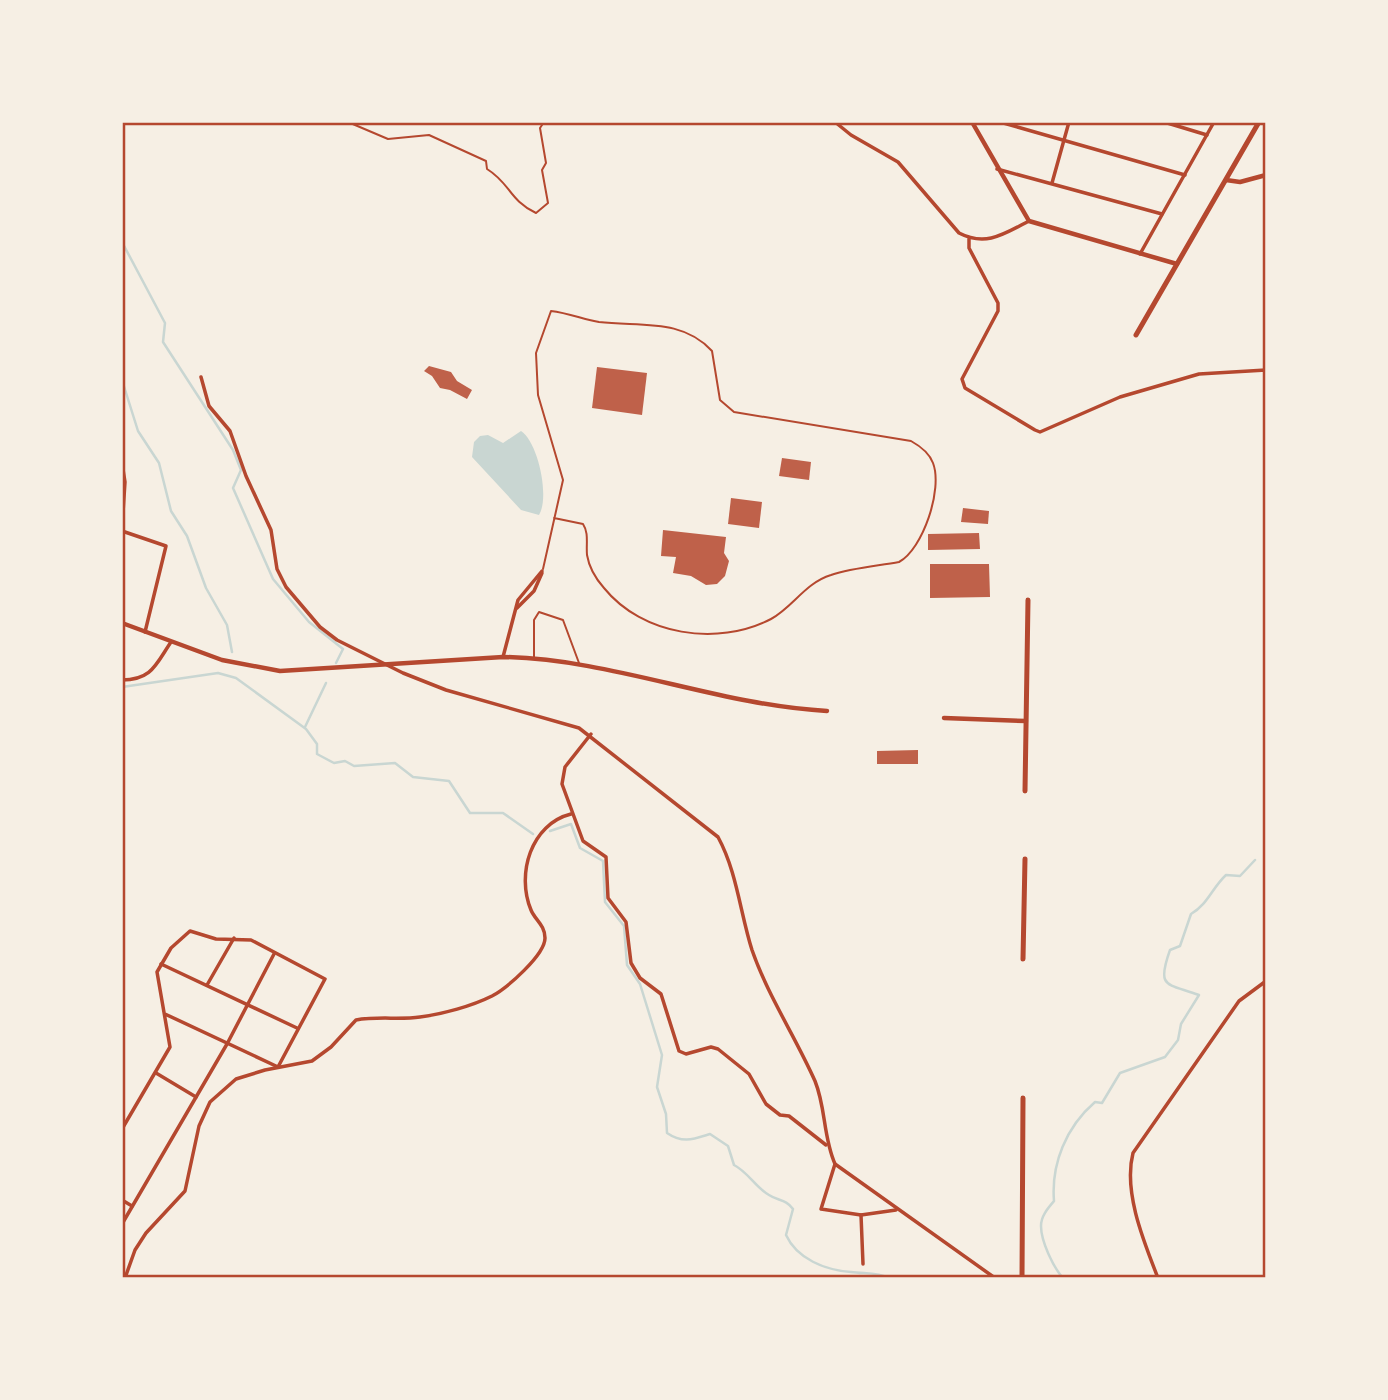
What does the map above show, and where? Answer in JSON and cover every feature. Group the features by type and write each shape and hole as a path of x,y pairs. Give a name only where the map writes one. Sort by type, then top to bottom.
{"main road":[{"path":"1136,335 1259,122"},
{"path":"1025,791 1028,600"},
{"path":"1023,959 1025,859"},
{"path":"1022,1278 1023,1098"}],"street":[{"path":"835,122 851,135 898,162 959,233 969,239 982,242 994,239 1029,221"},
{"path":"972,122 1029,221 1177,264"},
{"path":"1000,122 1185,175"},
{"path":"1052,183 1069,122"},
{"path":"1164,122 1208,135"},
{"path":"1140,254 1214,122"},
{"path":"997,169 1162,214"},
{"path":"1226,180 1240,181 1265,175"},
{"path":"969,239 970,248 998,303 998,311 962,379 965,388 1035,430 1040,432 1120,397 1199,374 1265,370"},
{"path":"201,377 209,406 230,431 246,476 271,530 277,569 286,587 320,626 337,640 387,667 446,690 561,721 590,734 718,837 728,855 752,948 767,989 815,1081 822,1101 828,1147 835,1164 995,1278"},
{"path":"122,463 122,529 166,546 145,632"},
{"path":"503,657 522,594 542,570"},
{"path":"122,624 222,660 280,671 387,667 503,657 534,659 579,664 770,704 827,711"},
{"path":"122,680 139,680 147,676 171,642"},
{"path":"944,718 1026,721"},
{"path":"590,734 565,767 562,784 583,841 606,857 608,898 626,922 631,964 640,978 661,993 679,1051 686,1054 711,1047 718,1049 749,1074 766,1104 780,1115 789,1116 828,1147"},
{"path":"125,1278 135,1250 146,1233 185,1191 199,1126 210,1102 236,1079 312,1061 338,1041 356,1020 418,1018 471,1003 502,989 535,957 545,940 543,928 531,911 526,893 529,855 538,836 548,825 571,814"},
{"path":"122,1129 170,1047 157,972 171,948 190,931 216,939 251,940 325,979 278,1067"},
{"path":"207,985 233,938"},
{"path":"122,1224 227,1044 274,954"},
{"path":"161,964 297,1028"},
{"path":"1158,1278 1134,1198 1133,1153 1239,1000 1265,981"},
{"path":"165,1014 278,1067"},
{"path":"156,1073 196,1097"},
{"path":"835,1164 821,1209 860,1215 896,1210"},
{"path":"122,1200 132,1206"},
{"path":"860,1215 863,1264"}],"lane":[{"path":"542,570 554,518 563,480 537,395 536,360 541,334 551,311 597,321 653,324 690,332 712,351 720,400 734,412 911,441 922,447 934,464 930,512 909,556 899,562 830,575 811,584 772,619 753,626 714,632 668,629 650,624 622,608 595,576 587,554 587,534 583,524 554,518"},
{"path":"534,659 534,620 539,612 563,620 579,664"}],"path":[{"path":"348,122 388,139 429,135 447,142 486,161 488,169 498,175 519,205 536,213 548,203 542,170 546,163 540,128 544,122"}],"shaded area":[{"path":"521,431 533,446 543,483 539,515 521,510 472,457 474,442 480,436 488,435 503,443"}],"building":[{"path":"429,366 451,372 457,381 472,390 467,399 440,388 432,376 424,371"},
{"path":"597,367 647,373 642,415 592,408"},
{"path":"782,458 811,462 809,480 779,476"},
{"path":"731,498 762,502 759,528 728,524"},
{"path":"963,508 989,511 988,524 961,522"},
{"path":"663,530 726,537 724,553 729,561 725,576 717,584 706,585 691,576 673,573 676,557 661,556"},
{"path":"979,533 980,549 928,550 928,534"},
{"path":"930,564 989,564 990,597 930,598"},
{"path":"918,750 918,764 877,764 877,751"}],"waterway":[{"path":"122,242 165,323 163,342 233,450 241,470 233,488 273,579 309,622 343,649 336,663"},
{"path":"122,380 138,431 159,463 171,511 187,536 206,588 227,625 232,652"},
{"path":"122,687 218,673 236,678 306,729 317,744 317,754 334,763 345,761 354,766 395,763 413,777 449,781 470,813 503,813 533,834"},
{"path":"305,727 326,683"},
{"path":"550,831 571,824 580,848 603,861 605,902 624,926 627,965 640,984 662,1055 657,1087 666,1114 667,1133 683,1139 710,1134 728,1146 734,1165 764,1192 788,1203 793,1209 786,1235 797,1251 805,1257 831,1269 889,1278"},
{"path":"1063,1278 1048,1254 1041,1226 1047,1209 1054,1201 1055,1173 1062,1147 1085,1112 1095,1102 1102,1103 1120,1073 1165,1057 1178,1040 1181,1024 1199,995 1167,983 1164,972 1170,950 1180,946 1191,914 1202,906 1221,880 1226,875 1240,876 1255,860"}]}
